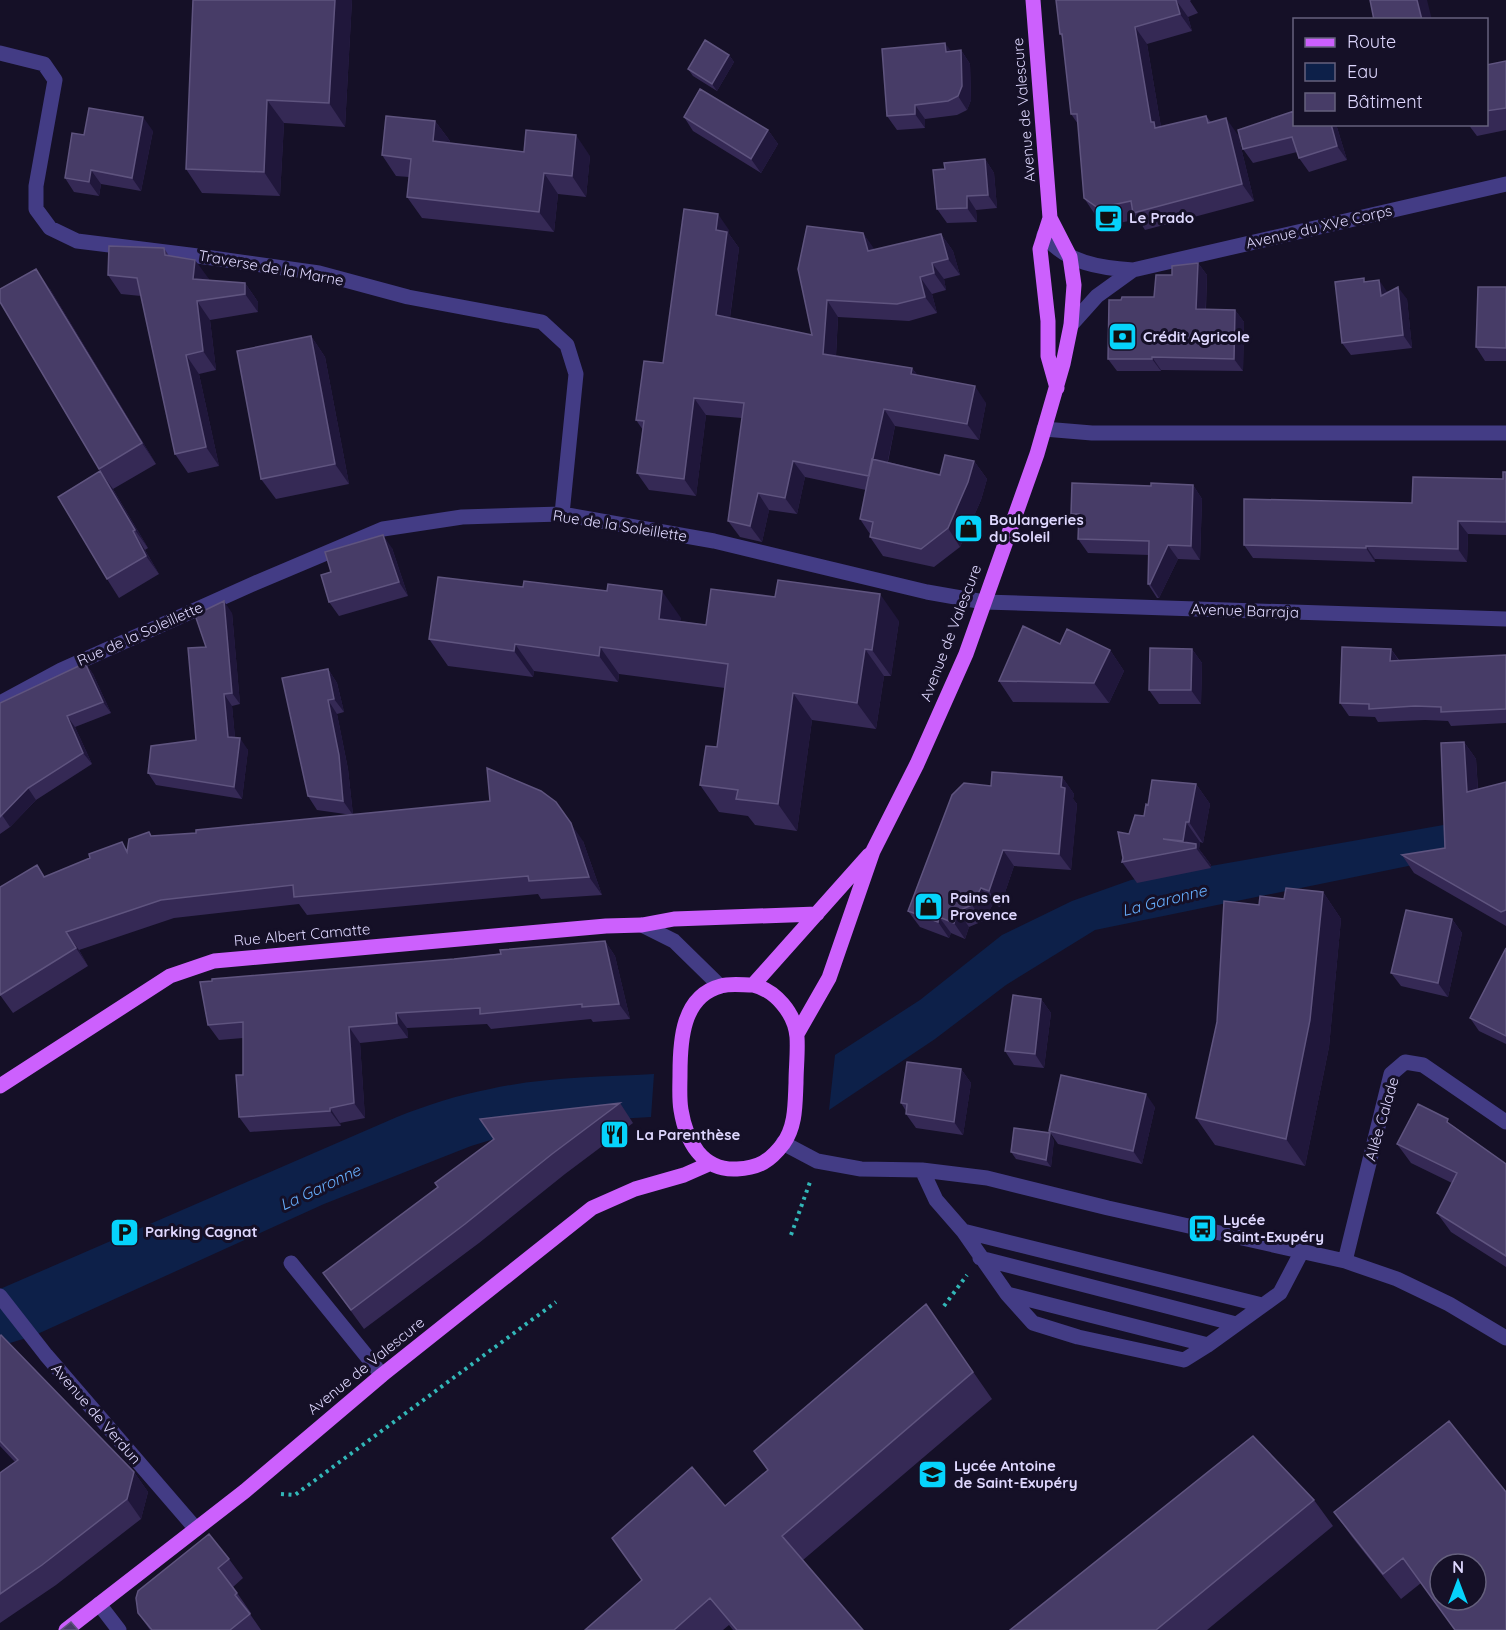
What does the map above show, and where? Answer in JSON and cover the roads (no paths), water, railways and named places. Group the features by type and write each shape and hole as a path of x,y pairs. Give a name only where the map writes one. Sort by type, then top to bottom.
{"main road":[{"name":"Avenue de Valescure","path":"797,1034 829,978 873,851 917,764 966,654 1057,388 1071,325 1074,285 1070,257 1050,218 1033,0"},
{"name":"Avenue de Valescure","path":"1050,218 1040,249 1048,321 1048,356 1057,388"},
{"name":"Avenue de Valescure","path":"753,984 873,851"},
{"name":"Rue Albert Camatte","path":"0,1086 170,976 214,962 606,926 642,925 674,919 817,914"},
{"path":"753,984 775,995 783,1004 797,1034 795,1111 791,1128 783,1143 769,1161 749,1169 728,1170 709,1164 692,1145 680,1108 680,1060 684,1029 690,1008 703,995 720,986 753,984"},
{"name":"Avenue de Valescure","path":"66,1630 245,1491 382,1375 592,1208 635,1189 684,1175 709,1164"}],"street":[{"name":"Traverse de la Marne","path":"0,53 44,64 55,80 36,186 36,209 50,228 78,241 319,273 408,297 542,322 567,345 576,374 562,514"},
{"name":"Avenue du XVe Corps","path":"1044,235 1054,248 1087,264 1110,269 1133,270 1506,184"},
{"name":"Avenue du XVe Corps","path":"1071,325 1097,296 1133,270"},
{"path":"1044,429 1092,433 1506,433"},
{"name":"Rue de la Soleillette","path":"0,703 61,670 383,529 462,517 562,514 714,541 927,592 984,602"},
{"name":"Avenue Barraja","path":"984,602 1506,619"},
{"name":"Rue Albert Camatte","path":"642,925 674,941 720,986"},
{"name":"Allée Calade","path":"1346,1261 1391,1074 1405,1062 1423,1065 1506,1122"},
{"path":"783,1143 817,1161 861,1169 922,1170 987,1178 1108,1208 1346,1261 1397,1279 1449,1304 1506,1338"},
{"path":"922,1170 936,1200 963,1231 1007,1294 1033,1323 1078,1337 1184,1360 1280,1293 1302,1251"},
{"path":"963,1231 1262,1305"},
{"path":"980,1258 1236,1324"},
{"path":"291,1263 382,1375"},
{"path":"1007,1294 1208,1345"},
{"name":"Avenue de Verdun","path":"0,1296 46,1355 196,1529"},
{"path":"99,1604 119,1630"}],"water":[{"name":"La Garonne","path":"1506,814 1506,846 1095,930 1006,985 935,1039 829,1110 835,1055 920,1000 1002,935 1072,901 1131,880"},
{"name":"La Garonne","path":"654,1074 651,1117 582,1121 471,1146 324,1204 33,1336 0,1346 0,1289 397,1117 454,1097 510,1085 572,1078"}],"place":[{"name":"Le Prado","path":"1108,218"},
{"name":"Crédit Agricole","path":"1122,337"},
{"name":"Boulangeries du Soleil","path":"968,529"},
{"name":"Pains en Provence","path":"929,907"},
{"name":"La Parenthèse","path":"615,1135"},
{"name":"Lycée Saint-Exupéry","path":"1202,1229"},
{"name":"Parking Cagnat","path":"124,1232"},
{"name":"Lycée Antoine de Saint-Exupéry","path":"933,1475"}]}
